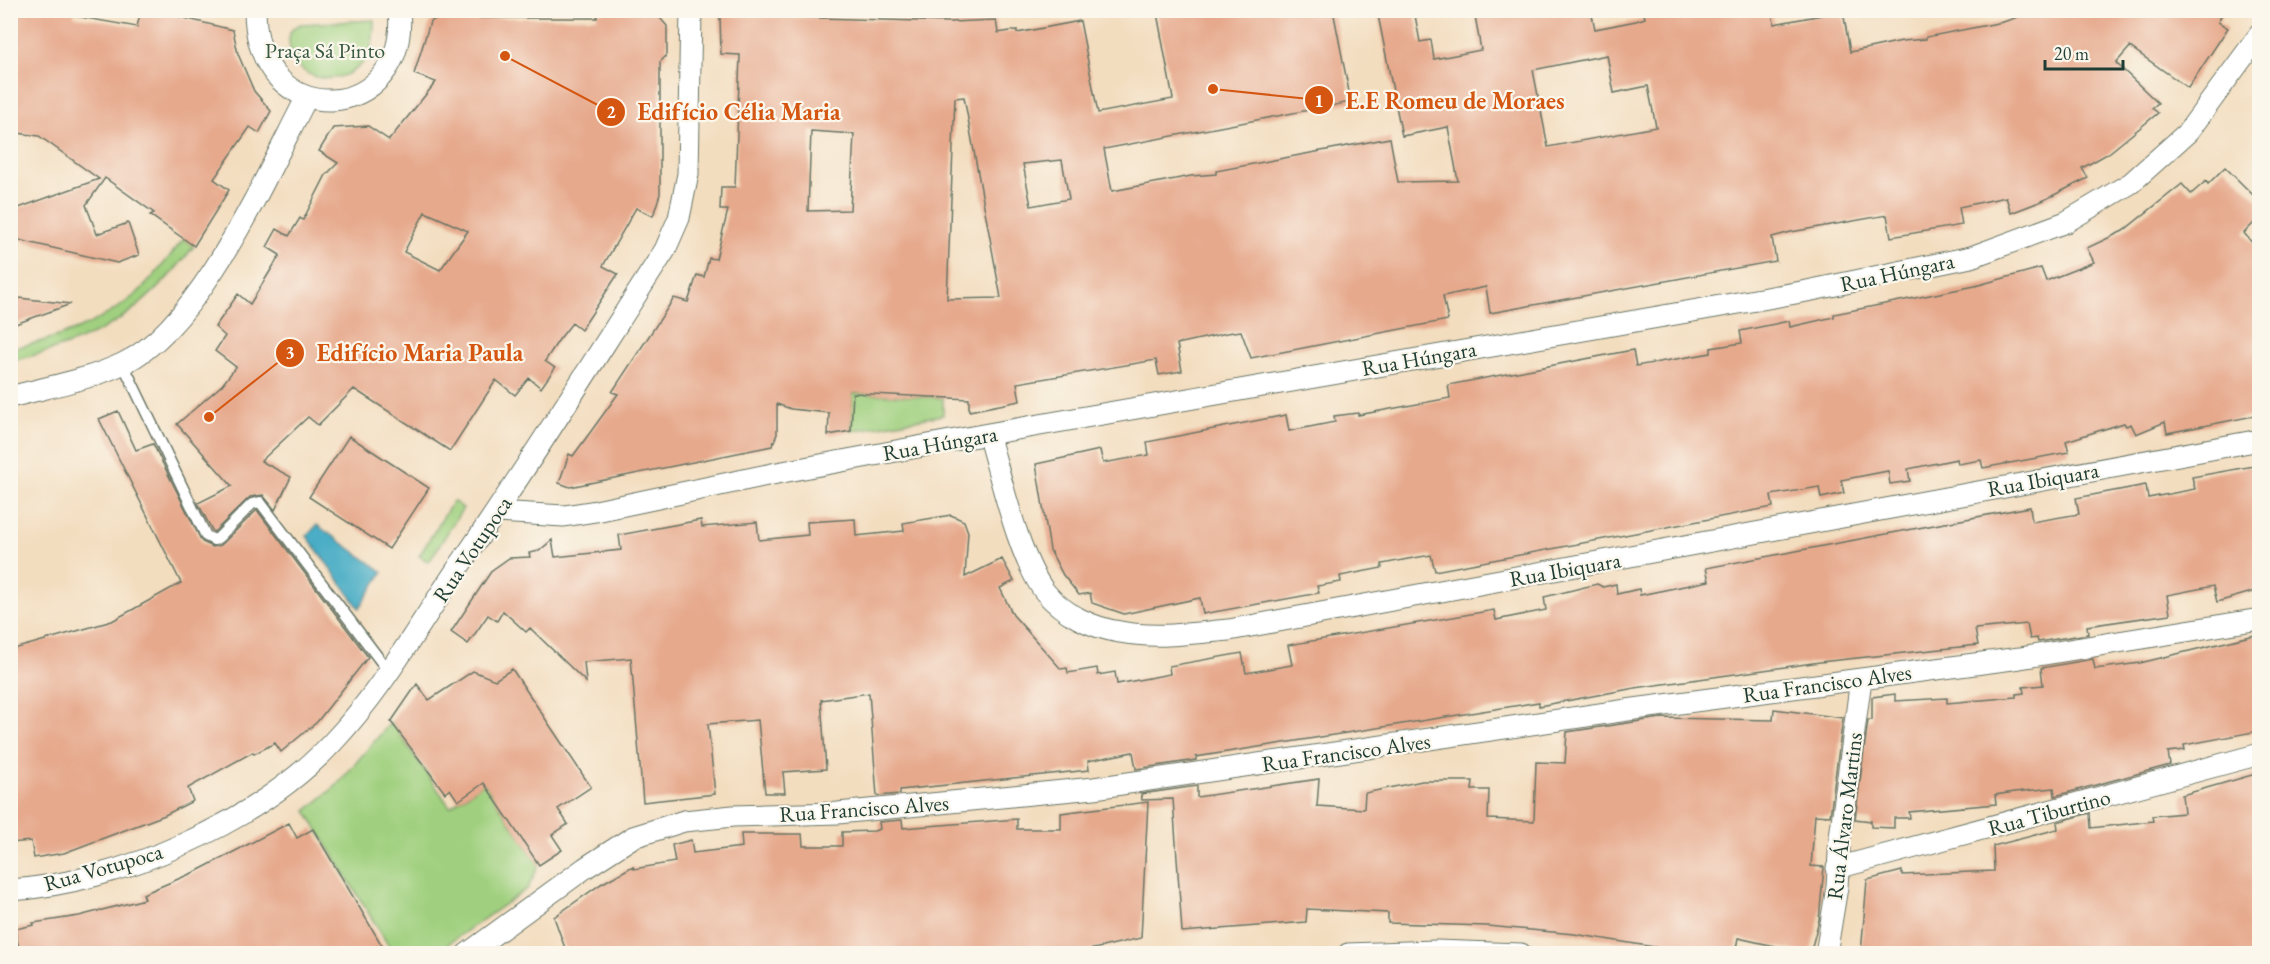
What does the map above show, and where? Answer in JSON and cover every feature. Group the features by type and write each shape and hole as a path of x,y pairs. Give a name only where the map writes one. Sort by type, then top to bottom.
{"street":[{"path":"255,10 256,38 268,68 285,86 307,97 330,101 352,97 372,86 388,70 398,49 399,10"},
{"name":"Rua Votupoca","path":"10,890 79,879 206,833 259,802 299,773 332,743 389,672 498,512 665,250 679,218 688,174 691,10"},
{"name":"Rua Húngara","path":"498,512 564,516 596,512 765,476 988,434 1807,291 1971,257 2066,222 2131,183 2188,132 2259,34"},
{"path":"10,397 123,364 151,347 190,306 245,216 307,97"},
{"name":"Rua Ibiquara","path":"988,434 1025,555 1045,592 1076,619 1119,632 1165,635 1252,626 2259,440"},
{"name":"Rua Francisco Alves","path":"467,954 585,868 633,837 684,821 733,816 838,813 1094,788 2020,658 2259,619"},
{"name":"Rua Álvaro Martins","path":"1826,954 1861,679"},
{"name":"Rua Tiburtino","path":"1837,868 2259,754"},
{"path":"1348,954 1436,951 1521,954"}],"lane":[{"path":"123,364 206,536 214,540 218,538 252,504 260,502 389,672"}],"green space":[{"name":"Praça Sá Pinto","path":"374,20 368,56 355,70 344,76 319,78 298,66 292,55 290,32 301,24"},
{"path":"184,239 194,246 155,291 114,323 68,345 11,361 10,349 76,330 121,306 148,282"},
{"path":"853,393 943,398 943,415 851,431"},
{"path":"453,501 463,508 429,562 419,556"},
{"path":"391,722 450,807 484,783 539,865 528,888 435,953 393,953 306,811 336,786"}],"water":[{"path":"317,525 383,572 359,608 307,536"}],"building":[{"path":"10,10 75,10 74,16 137,27 141,10 152,10 233,30 238,54 254,91 271,111 259,133 250,127 214,179 229,190 194,246 150,215 154,213 105,178 86,205 97,234 128,223 139,255 117,263 10,238 10,211 99,179 39,136 18,133 10,129"},
{"path":"1172,10 1333,10 1351,102 1104,149 1112,191 1191,176 1216,174 1216,171 1390,138 1398,182 1458,181 1448,127 1402,136 1377,10 1414,10 1420,42 1431,40 1434,59 1481,50 1474,10 1591,10 1595,29 1645,18 1643,10 1772,10 1774,24 1843,11 1850,52 1902,41 1926,39 1926,37 2003,22 2039,10 2224,10 2218,22 2228,28 2188,88 2130,47 2116,63 2158,103 2152,108 2158,113 2109,153 2082,168 2088,178 2042,201 2011,213 2006,197 1959,207 1962,225 1891,237 1887,215 1791,232 1772,237 1776,261 1490,313 1486,287 1443,296 1448,320 1251,358 1241,331 1227,333 1177,344 1182,371 1159,375 1156,360 1017,383 1020,401 969,411 969,399 853,393 851,431 828,435 829,413 791,409 777,404 777,434 772,446 570,487 559,483 569,454 573,456 618,394 612,392 674,298 688,302 697,275 704,277 709,258 716,259 728,210 720,210 721,187 735,187 740,55 721,54 720,15 951,22 996,20 998,33 1017,30 1017,33 1080,21 1098,113 1173,99 1157,13","holes":["1607,55 1614,93 1648,86 1656,127 1548,147 1533,70","964,97 1001,298 947,299 955,98","811,131 854,134 850,210 808,211","1062,160 1069,199 1031,206 1023,164"]},
{"path":"654,11 667,26 667,55 660,62 660,194 653,216 636,208 603,266 618,274 581,330 572,323 558,341 545,361 555,368 541,388 529,378 515,395 496,380 450,451 354,389 318,425 308,417 261,461 291,477 275,510 263,495 250,497 214,532 198,503 232,486 177,424 222,385 236,367 215,351 225,336 215,327 238,294 250,304 280,255 267,247 277,229 289,236 300,218 303,220 326,175 338,163 319,151 333,128 368,126 389,140 436,82 414,74 430,22 437,18 597,18 597,12","holes":["425,212 468,231 440,270 404,252"]},
{"path":"2225,167 2259,201 2259,218 2244,233 2259,251 2259,415 2167,433 2165,422 2136,434 2131,424 2126,426 2124,423 2066,441 2069,452 1983,468 1981,460 1958,464 1957,459 1908,469 1910,481 1890,484 1888,471 1841,480 1844,493 1821,498 1819,487 1771,495 1773,507 1435,571 1431,555 1408,559 1382,564 1382,568 1340,576 1341,582 1317,586 1319,593 1203,614 1200,598 1124,614 1092,603 1090,593 1079,595 1063,575 1050,550 1036,464 1100,450 1103,463 1149,455 1147,442 1286,415 1289,431 1335,422 1334,416 1358,413 1358,415 1450,398 1448,385 1633,350 1636,366 1711,353 1711,348 1742,343 1740,331 1789,321 1790,327 1834,317 1834,314 1975,286 2041,268 2046,281 2094,262 2087,248 2123,231 2182,184 2191,194 2206,181 2208,184"},
{"path":"10,297 71,304 10,326"},
{"path":"118,411 136,450 153,444 202,542 213,547 221,545 257,510 368,657 317,722 281,752 275,743 254,754 253,752 188,788 193,801 165,815 64,853 34,858 31,841 10,843 10,650 112,621 181,583 99,419"},
{"path":"349,436 429,488 389,549 309,497"},
{"path":"2259,465 2259,590 2217,602 2213,586 2167,595 2170,614 2087,626 2088,634 2038,642 2037,638 2030,639 2027,624 1975,629 1978,645 1820,662 1635,688 1539,706 1539,702 1196,757 1196,760 1136,769 1133,752 1088,761 1089,770 900,790 900,794 877,796 869,693 821,700 826,769 783,772 785,793 765,793 758,720 708,724 715,794 643,802 631,658 584,662 586,682 530,628 526,632 503,611 497,621 488,615 468,644 451,632 492,570 509,558 530,557 529,553 539,551 552,540 555,557 621,550 619,535 701,520 702,527 757,522 759,540 808,535 807,522 855,519 856,536 904,531 903,523 951,515 964,521 968,532 965,577 1002,559 1014,581 1000,588 1013,615 1061,669 1067,668 1068,673 1097,668 1098,675 1115,672 1117,684 1170,674 1169,666 1242,653 1246,673 1292,665 1288,645 1494,610 1496,620 1546,610 1544,597 1597,584 1603,587 1616,584 1617,594 1639,589 1640,595 1709,581 1706,568 2030,507 2032,522 2079,514 2076,498 2146,485 2148,498 2195,489 2192,477"},
{"path":"2259,634 2259,731 2184,745 2185,750 2168,752 2170,765 2055,796 2054,788 2015,792 1995,795 1996,804 1909,812 1910,818 1894,818 1894,828 1871,827 1871,821 1855,819 1868,720 1872,720 1872,697 1895,694 1895,701 1947,698 1947,703 2016,697 2016,694 2024,693 2023,687 2043,685 2041,668 2093,659 2095,669 2140,663"},
{"path":"512,669 591,787 558,809 568,824 552,835 562,850 539,865 484,783 458,801 450,789 445,793 391,722 417,684 429,700 473,671 495,680"},
{"path":"1774,709 1843,718 1830,816 1815,815 1811,866 1824,867 1819,920 1810,954 1738,938 1735,954 1697,954 1574,934 1487,926 1388,923 1388,913 1307,909 1306,922 1182,932 1173,799 1142,800 1141,794 1197,786 1197,797 1319,779 1317,806 1364,809 1365,793 1422,781 1473,781 1472,790 1489,790 1488,819 1534,821 1536,762 1565,763 1567,732 1661,718 1773,720"},
{"path":"2259,773 2259,954 1861,954 1867,880 1902,871 1902,875 1994,871 1993,846 2058,829 2057,822 2090,813 2091,828 2153,821 2152,816 2184,813 2182,795"},
{"path":"1148,802 1141,938 1072,954 567,954 554,917 601,884 633,866 634,869 675,862 672,845 691,840 693,853 742,847 741,834 802,834 803,846 842,846 842,832 874,831 880,829 879,822 902,820 903,828 1017,819 1017,829 1061,829 1061,813"},
{"path":"289,823 297,838 313,829 387,954 20,954 15,929 145,899 143,894 197,871"}],"place":[{"name":"Edifício Célia Maria","path":"505,56"},
{"name":"E.E Romeu de Moraes","path":"1213,89"},
{"name":"Edifício Maria Paula","path":"209,417"}]}
